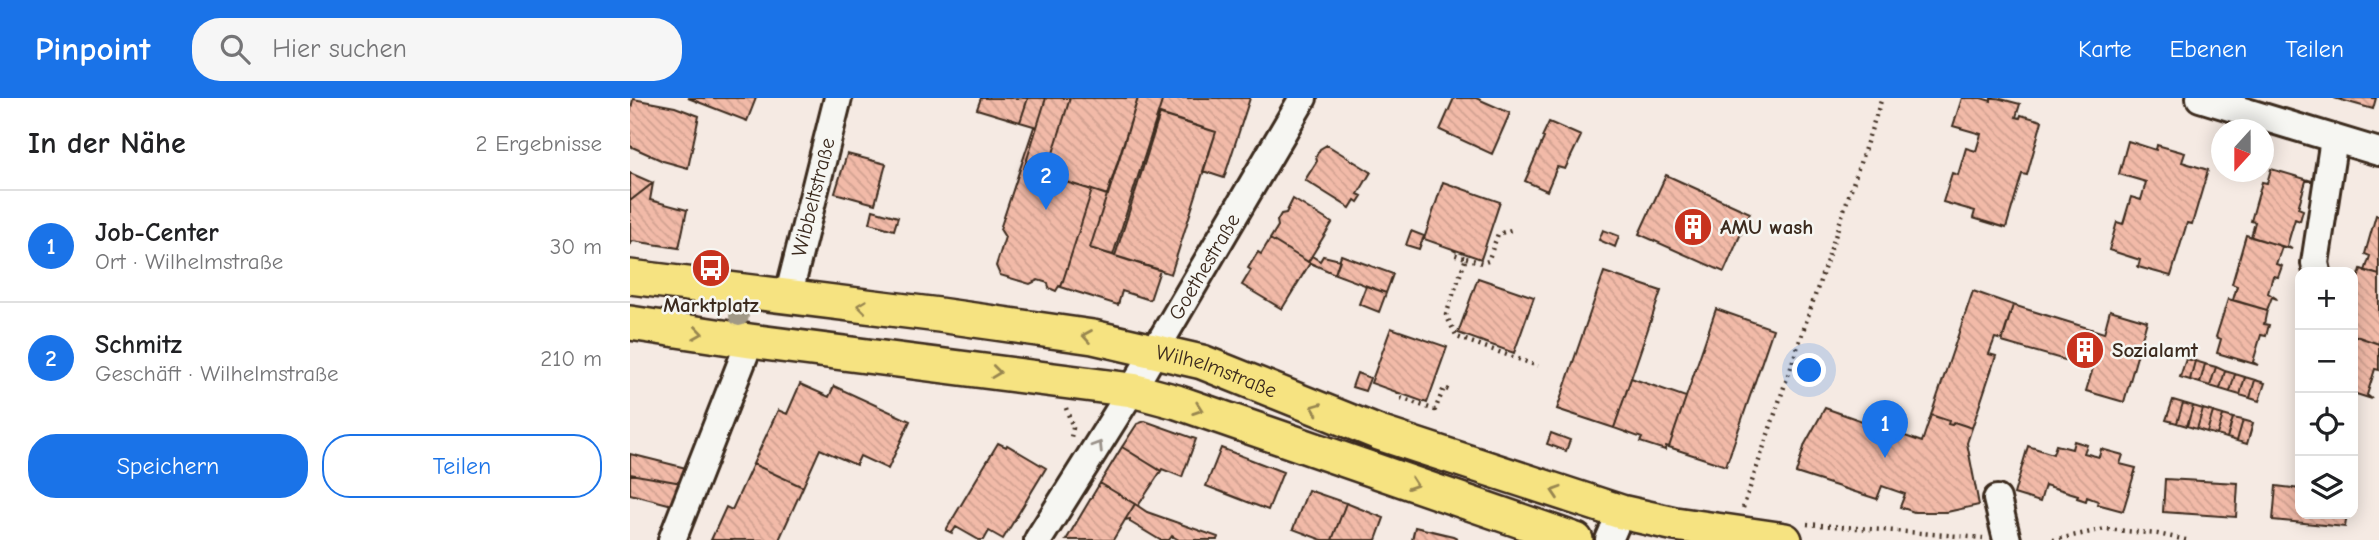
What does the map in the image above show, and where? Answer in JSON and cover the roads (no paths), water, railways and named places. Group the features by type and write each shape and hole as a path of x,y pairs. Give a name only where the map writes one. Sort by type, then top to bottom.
{"main road":[{"name":"Wilhelmstraße","path":"630,277 1093,337 1202,362 1615,526 1675,524 1794,532"},
{"name":"Wilhelmstraße","path":"630,323 1132,390 1177,402 1576,540"}],"street":[{"name":"Wibbeltstraße","path":"788,296 838,98"},
{"name":"Goethestraße","path":"1038,540 1132,390 1303,98"},
{"path":"2203,98 2379,152"},
{"path":"2316,267 2334,139"},
{"path":"672,540 750,341"},
{"path":"1997,499 2007,540"}],"place":[{"name":"Schmitz","path":"1046,210"},
{"name":"AMU wash","path":"1693,227"},
{"name":"Marktplatz","path":"711,268"},
{"name":"Sozialamt","path":"2085,350"},
{"name":"Job-Center","path":"1885,458"}]}
